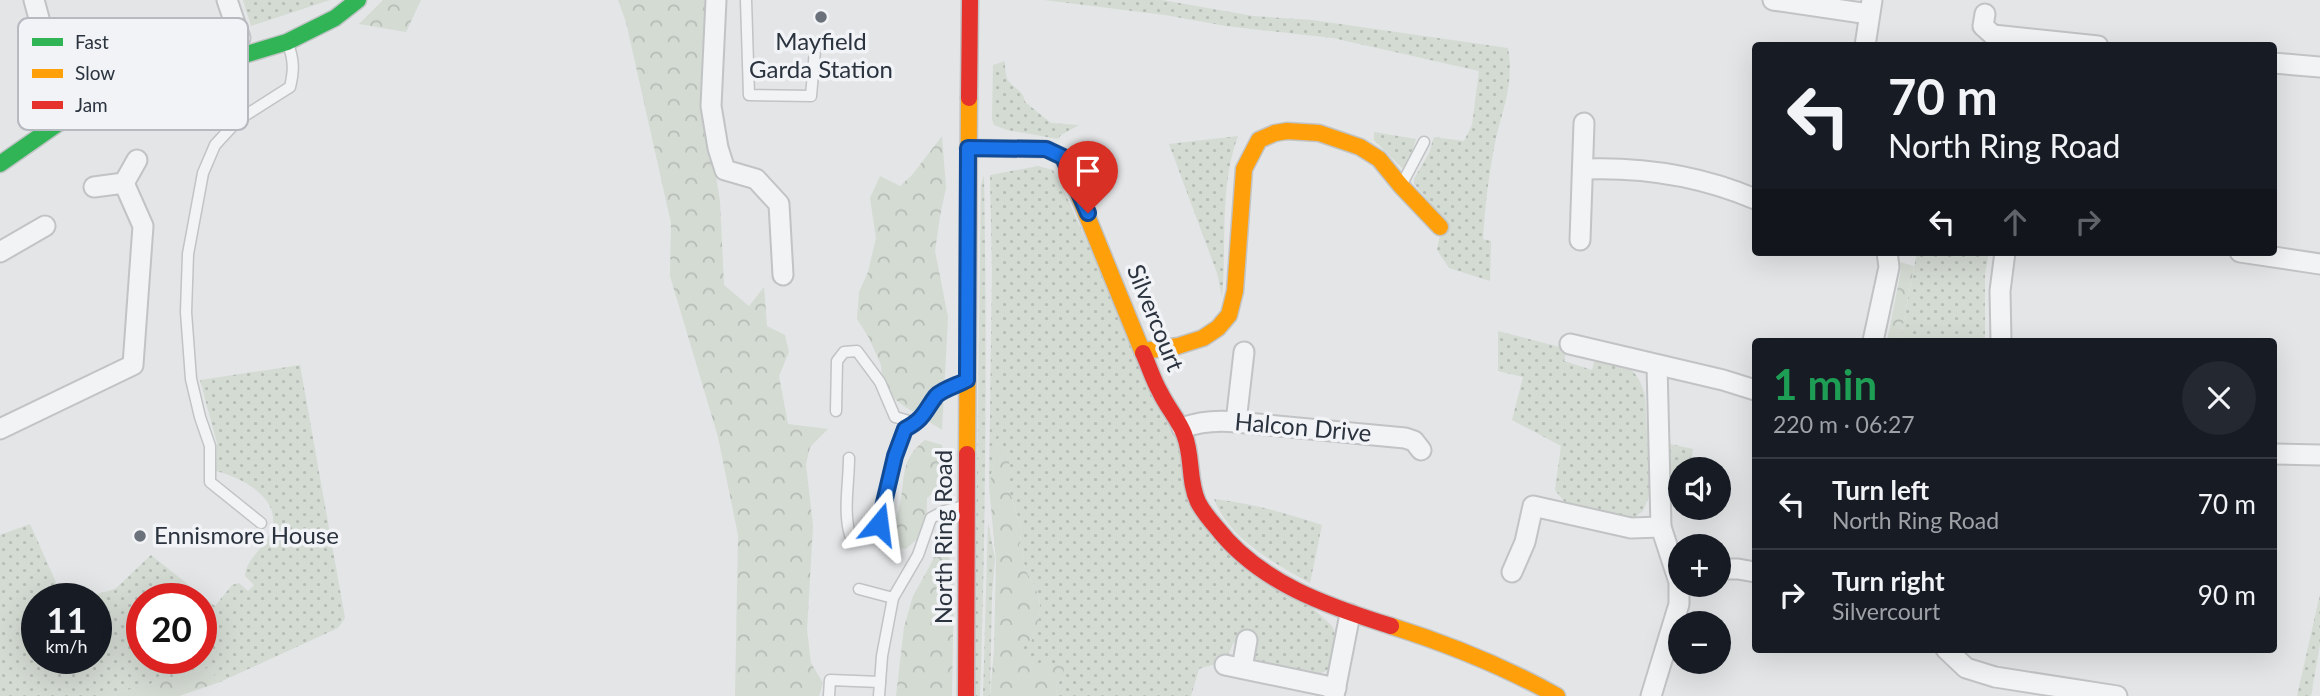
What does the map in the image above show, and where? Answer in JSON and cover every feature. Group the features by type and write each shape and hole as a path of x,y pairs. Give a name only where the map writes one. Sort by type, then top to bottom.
{"street":[{"path":"34,0 39,18"},
{"path":"228,0 234,18"},
{"path":"248,54 287,42 335,18 358,0"},
{"path":"716,0 711,106 718,148 725,170 756,178 779,204 783,275"},
{"name":"North Ring Road","path":"966,696 970,0"},
{"path":"1773,0 1871,7 1866,42"},
{"path":"1985,13 1983,26 1993,35 2060,42"},
{"path":"2277,63 2320,67"},
{"path":"1580,240 1584,123"},
{"path":"0,164 49,130"},
{"path":"1144,351 1178,346 1203,338 1229,315 1235,292 1244,169 1259,140 1275,133 1319,133 1343,140 1379,159 1440,227"},
{"name":"Silvercourt","path":"968,148 1046,149 1063,157 1160,393 1182,428 1189,451 1191,486 1202,509 1220,533 1249,561 1287,587 1311,599 1419,635 1536,684 1557,696"},
{"path":"124,183 137,160"},
{"path":"1584,169 1613,168 1700,180 1752,197"},
{"path":"94,187 124,183"},
{"path":"0,429 133,365 143,226 124,183"},
{"path":"0,252 45,226"},
{"path":"1874,338 1889,267 1888,256"},
{"path":"2001,338 2000,290 2005,256"},
{"path":"2267,256 2320,264"},
{"path":"1570,344 1752,389"},
{"path":"1236,422 1244,352"},
{"path":"1657,365 1661,527 1668,548"},
{"name":"Halcon Drive","path":"1182,428 1207,421 1236,422 1405,438 1414,441 1422,450"},
{"path":"2277,454 2320,455"},
{"path":"1512,572 1525,542 1533,506 1631,528 1661,527"},
{"path":"1731,569 1752,571"},
{"path":"1651,696 1679,597"},
{"path":"1247,640 1233,666 1335,692 1350,614"},
{"path":"1950,653 1966,668 1995,677 2117,696"}],"lane":[{"path":"746,0 749,95 811,96 815,50"},
{"path":"248,114 290,87 294,71 287,42"},
{"path":"229,130 215,145 203,173 188,254 186,312 191,379 210,446 210,482 261,523"},
{"path":"1401,186 1424,142"},
{"path":"836,411 837,361 844,352 857,351 880,382 895,417 916,424"},
{"path":"849,458 846,519 850,535 869,536 879,524 895,456 905,429 916,424 938,394 967,380"},
{"path":"879,696 893,598 918,555 931,518 944,511 967,505"},
{"path":"859,589 893,598"},
{"path":"829,696 830,680 880,682"}],"green space":[{"path":"243,0 330,0 251,26"},
{"path":"383,0 421,0 406,32 359,24"},
{"path":"618,0 706,0 706,116 720,201 724,285 749,306 764,287 767,326 785,335 789,352 779,376 788,424 828,429 810,447 806,464 813,526 807,630 811,663 823,683 819,696 735,696 738,535 718,437 670,276 671,223 626,22"},
{"path":"1044,0 1162,0 1253,16 1312,20 1508,48 1509,83 1491,163 1484,226 1483,239 1491,241 1490,281 1449,268 1437,250 1443,218 1414,184 1434,137 1464,141 1472,125 1479,71 1333,38"},
{"path":"1005,61 1008,79 1022,93 1025,102 1051,123 1079,125 1058,139 1007,130 994,125 993,65"},
{"path":"1374,132 1416,139 1408,165 1402,168 1374,140"},
{"path":"942,136 946,188 935,251 948,317 942,430 883,390 881,365 857,319 859,292 868,272 876,238 870,198 880,176 900,186 912,175"},
{"path":"1238,136 1226,195 1222,297 1217,273 1169,144"},
{"path":"1038,166 1053,170 1058,178 1178,441 1185,491 1332,626 1336,639 1333,657 1329,667 1322,673 1292,673 1252,663 1248,647 1233,643 1224,659 1199,669 1191,696 1056,696 1055,687 1063,677 1047,666 1025,660 1020,647 1031,642 1040,614 1040,601 1026,571 1019,545 1022,529 1009,490 1009,459 999,437 989,486 992,272 990,175"},
{"path":"984,175 984,566 980,696 974,696 981,185"},
{"path":"1916,256 1988,256 1985,274 1985,338 1901,338"},
{"path":"1900,262 1914,266 1901,338 1888,338 1901,270"},
{"path":"1498,331 1567,349 1564,361 1592,370 1595,358 1627,367 1637,376 1645,395 1650,494 1643,511 1635,517 1625,518 1568,506 1555,490 1561,446 1512,420 1523,377 1498,371"},
{"path":"300,365 345,618 338,628 220,682 213,674 217,674 217,604 232,585 239,583 248,591 254,585 245,576 246,570 266,541 272,529 273,518 265,498 256,490 236,478 216,471 217,443 200,380"},
{"path":"999,436 1009,459 1009,490 1022,529 1019,545 1026,571 1040,602 1040,614 1031,642 1021,648 1025,660 1037,665 1045,660 1047,666 1053,663 1064,667 1063,677 1055,687 1056,696 990,696 996,561 989,486"},
{"path":"925,440 942,445 943,468 941,481 927,498 926,531 906,549 887,547 900,505 908,460"},
{"path":"1670,444 1693,449 1692,457 1670,457"},
{"path":"1214,499 1268,509 1322,525 1310,583 1241,538 1221,513"},
{"path":"988,522 995,559 990,696 983,696"},
{"path":"30,524 56,583 21,583 21,674 112,674 112,590 151,555 186,583 126,583 126,674 186,674 106,696 0,696 0,535"},
{"path":"943,532 954,577 952,696 896,696 904,627 913,596 932,562"},
{"path":"2320,594 2320,644 2311,696 2297,696"},
{"path":"186,674 213,674 220,682 179,696 106,696"}],"traffic: fast":[{"path":"248,54 287,42 335,18 358,0"},
{"path":"0,164 49,130"}],"traffic: slow":[{"path":"967,454 969,98"},
{"path":"1144,351 1178,346 1203,338 1218,328 1229,315 1235,291 1244,169 1259,140 1275,133 1319,133 1360,147 1379,159 1440,227"},
{"path":"968,148 1046,149 1063,157 1143,353"},
{"path":"1391,626 1476,657 1557,696"}],"traffic: jam":[{"path":"969,98 970,0"},
{"path":"1143,353 1184,434 1198,502 1234,547 1253,564 1296,590 1319,601 1391,626"},
{"path":"966,696 967,454"}],"place":[{"name":"Mayfield Garda Station","path":"821,17"},
{"name":"Ennismore House","path":"140,536"}],"route":[{"path":"879,524 895,456 905,429 916,424 938,394 967,380 968,148 1046,149 1063,157 1088,213"}]}
